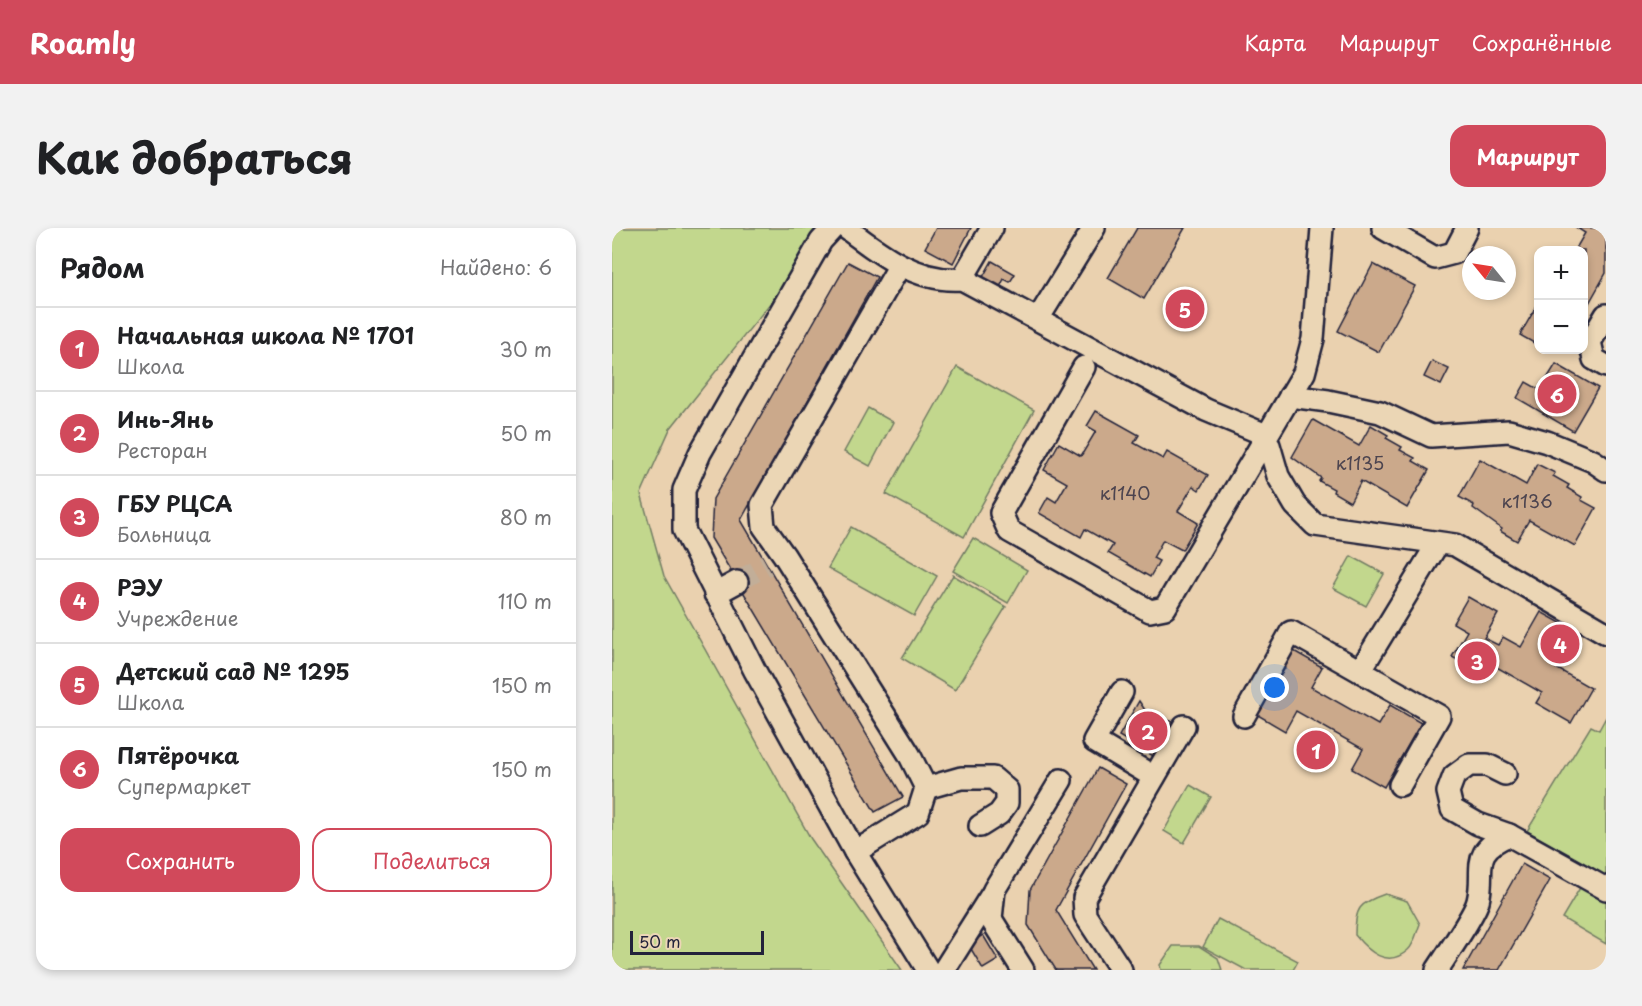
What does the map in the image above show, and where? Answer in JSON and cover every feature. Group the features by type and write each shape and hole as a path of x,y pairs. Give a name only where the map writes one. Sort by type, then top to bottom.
{"street":[{"path":"833,228 821,241 706,443 684,490 684,530 855,852 928,970"},
{"path":"846,228 900,265 944,280 963,279 1206,410 1268,440 1278,476 1295,505 1315,525 1455,545 1606,633"},
{"path":"963,279 992,228"},
{"path":"1038,319 1094,228"},
{"path":"1084,367 1001,513 1009,531 1150,610 1165,608 1268,440 1304,373 1313,339 1322,228"},
{"path":"1383,228 1435,258 1454,252 1467,228"},
{"path":"855,852 918,813 926,788 909,753 776,560 764,527 762,505 900,265"},
{"path":"1606,315 1590,342 1594,359 1606,366"},
{"path":"1290,396 1380,412 1431,436 1509,431 1547,442 1606,470"},
{"path":"1360,671 1438,543"},
{"path":"716,594 737,582"},
{"path":"1244,716 1291,632 1439,716 1400,785"},
{"path":"1122,692 1094,741 1154,777"},
{"path":"1121,970 1085,915 1084,898 1184,726"},
{"path":"1505,774 1487,765 1469,765 1454,776 1448,792 1452,809 1478,824 1509,835 1606,889"},
{"path":"926,788 961,778 993,778 1007,790 1008,803 999,813 980,826"},
{"path":"944,970 1061,780"},
{"path":"1437,970 1479,901 1478,866 1493,842 1509,835"},
{"path":"994,890 991,919 1023,970"}],"green space":[{"path":"612,228 830,228 670,429 641,494 664,576 811,839 902,970 612,970"},
{"path":"957,367 1034,410 964,537 886,494"},
{"path":"868,408 893,422 870,466 844,452"},
{"path":"851,527 937,576 914,616 828,568"},
{"path":"973,538 1027,570 1008,603 953,571"},
{"path":"1351,556 1384,574 1366,606 1333,588"},
{"path":"953,575 1006,607 955,690 902,658"},
{"path":"1606,717 1606,876 1527,831 1591,726 1599,730"},
{"path":"1190,785 1211,797 1184,843 1164,831"},
{"path":"1581,886 1606,900 1606,944 1562,918"},
{"path":"1385,894 1407,901 1420,924 1410,948 1393,958 1378,956 1355,935 1356,918 1360,908 1369,900"},
{"path":"1218,919 1298,961 1293,970 1246,970 1203,947"},
{"path":"1173,946 1199,946 1218,958 1222,970 1161,970 1160,965"}],"building":[{"path":"936,228 971,228 953,263 925,248"},
{"path":"1137,228 1185,228 1144,299 1108,278"},
{"path":"1577,228 1606,228 1606,273 1588,305 1588,246 1577,246 1585,233"},
{"path":"992,261 1015,274 1010,282 1004,279 1000,287 983,277"},
{"path":"848,262 877,277 741,520 903,797 875,812 711,538 713,499"},
{"path":"1373,264 1415,286 1379,352 1338,331"},
{"path":"1534,311 1534,343 1520,335"},
{"path":"1432,361 1449,369 1441,385 1424,377"},
{"path":"1556,364 1598,388 1573,431 1517,398 1526,382 1540,390"},
{"path":"1096,411 1139,435 1134,443 1163,459 1167,452 1208,475 1199,490 1193,486 1178,511 1198,523 1182,550 1163,540 1153,558 1159,561 1150,577 1108,553 1113,545 1085,529 1081,537 1039,513 1048,497 1056,502 1067,483 1044,470 1059,443 1081,456 1096,431 1087,426"},
{"path":"1313,420 1359,446 1371,425 1388,435 1386,438 1402,447 1400,450 1415,458 1413,461 1429,470 1407,508 1361,481 1350,502 1333,492 1334,489 1319,481 1321,478 1292,457"},
{"path":"1480,459 1526,485 1537,464 1555,473 1553,476 1569,485 1567,488 1582,497 1581,500 1596,508 1575,546 1529,520 1517,541 1500,531 1502,529 1473,508 1474,505 1459,497"},
{"path":"1468,597 1498,614 1484,638 1498,645 1503,637 1521,647 1541,612 1577,632 1556,668 1591,688 1571,723 1536,703 1542,693 1488,662 1482,673 1452,657 1467,631 1453,623"},
{"path":"1292,650 1322,667 1311,687 1378,725 1390,705 1421,723 1384,787 1352,769 1363,749 1296,711 1285,731 1256,714"},
{"path":"1139,701 1149,716 1175,722 1155,757 1119,736"},
{"path":"1098,768 1126,784 1056,910 1093,970 1056,970 1028,925 1030,890"},
{"path":"1522,864 1550,880 1499,970 1463,970"},
{"path":"983,935 998,960 983,969 968,944"}],"tunnel":[{"path":"737,582 767,565"}],"place":[{"name":"Детский сад № 1295","path":"1185,309"},
{"name":"Пятёрочка","path":"1557,394"},
{"name":"РЭУ","path":"1560,644"},
{"name":"ГБУ РЦСА","path":"1477,661"},
{"name":"Инь-Янь","path":"1148,731"},
{"name":"Начальная школа № 1701","path":"1316,750"}]}
